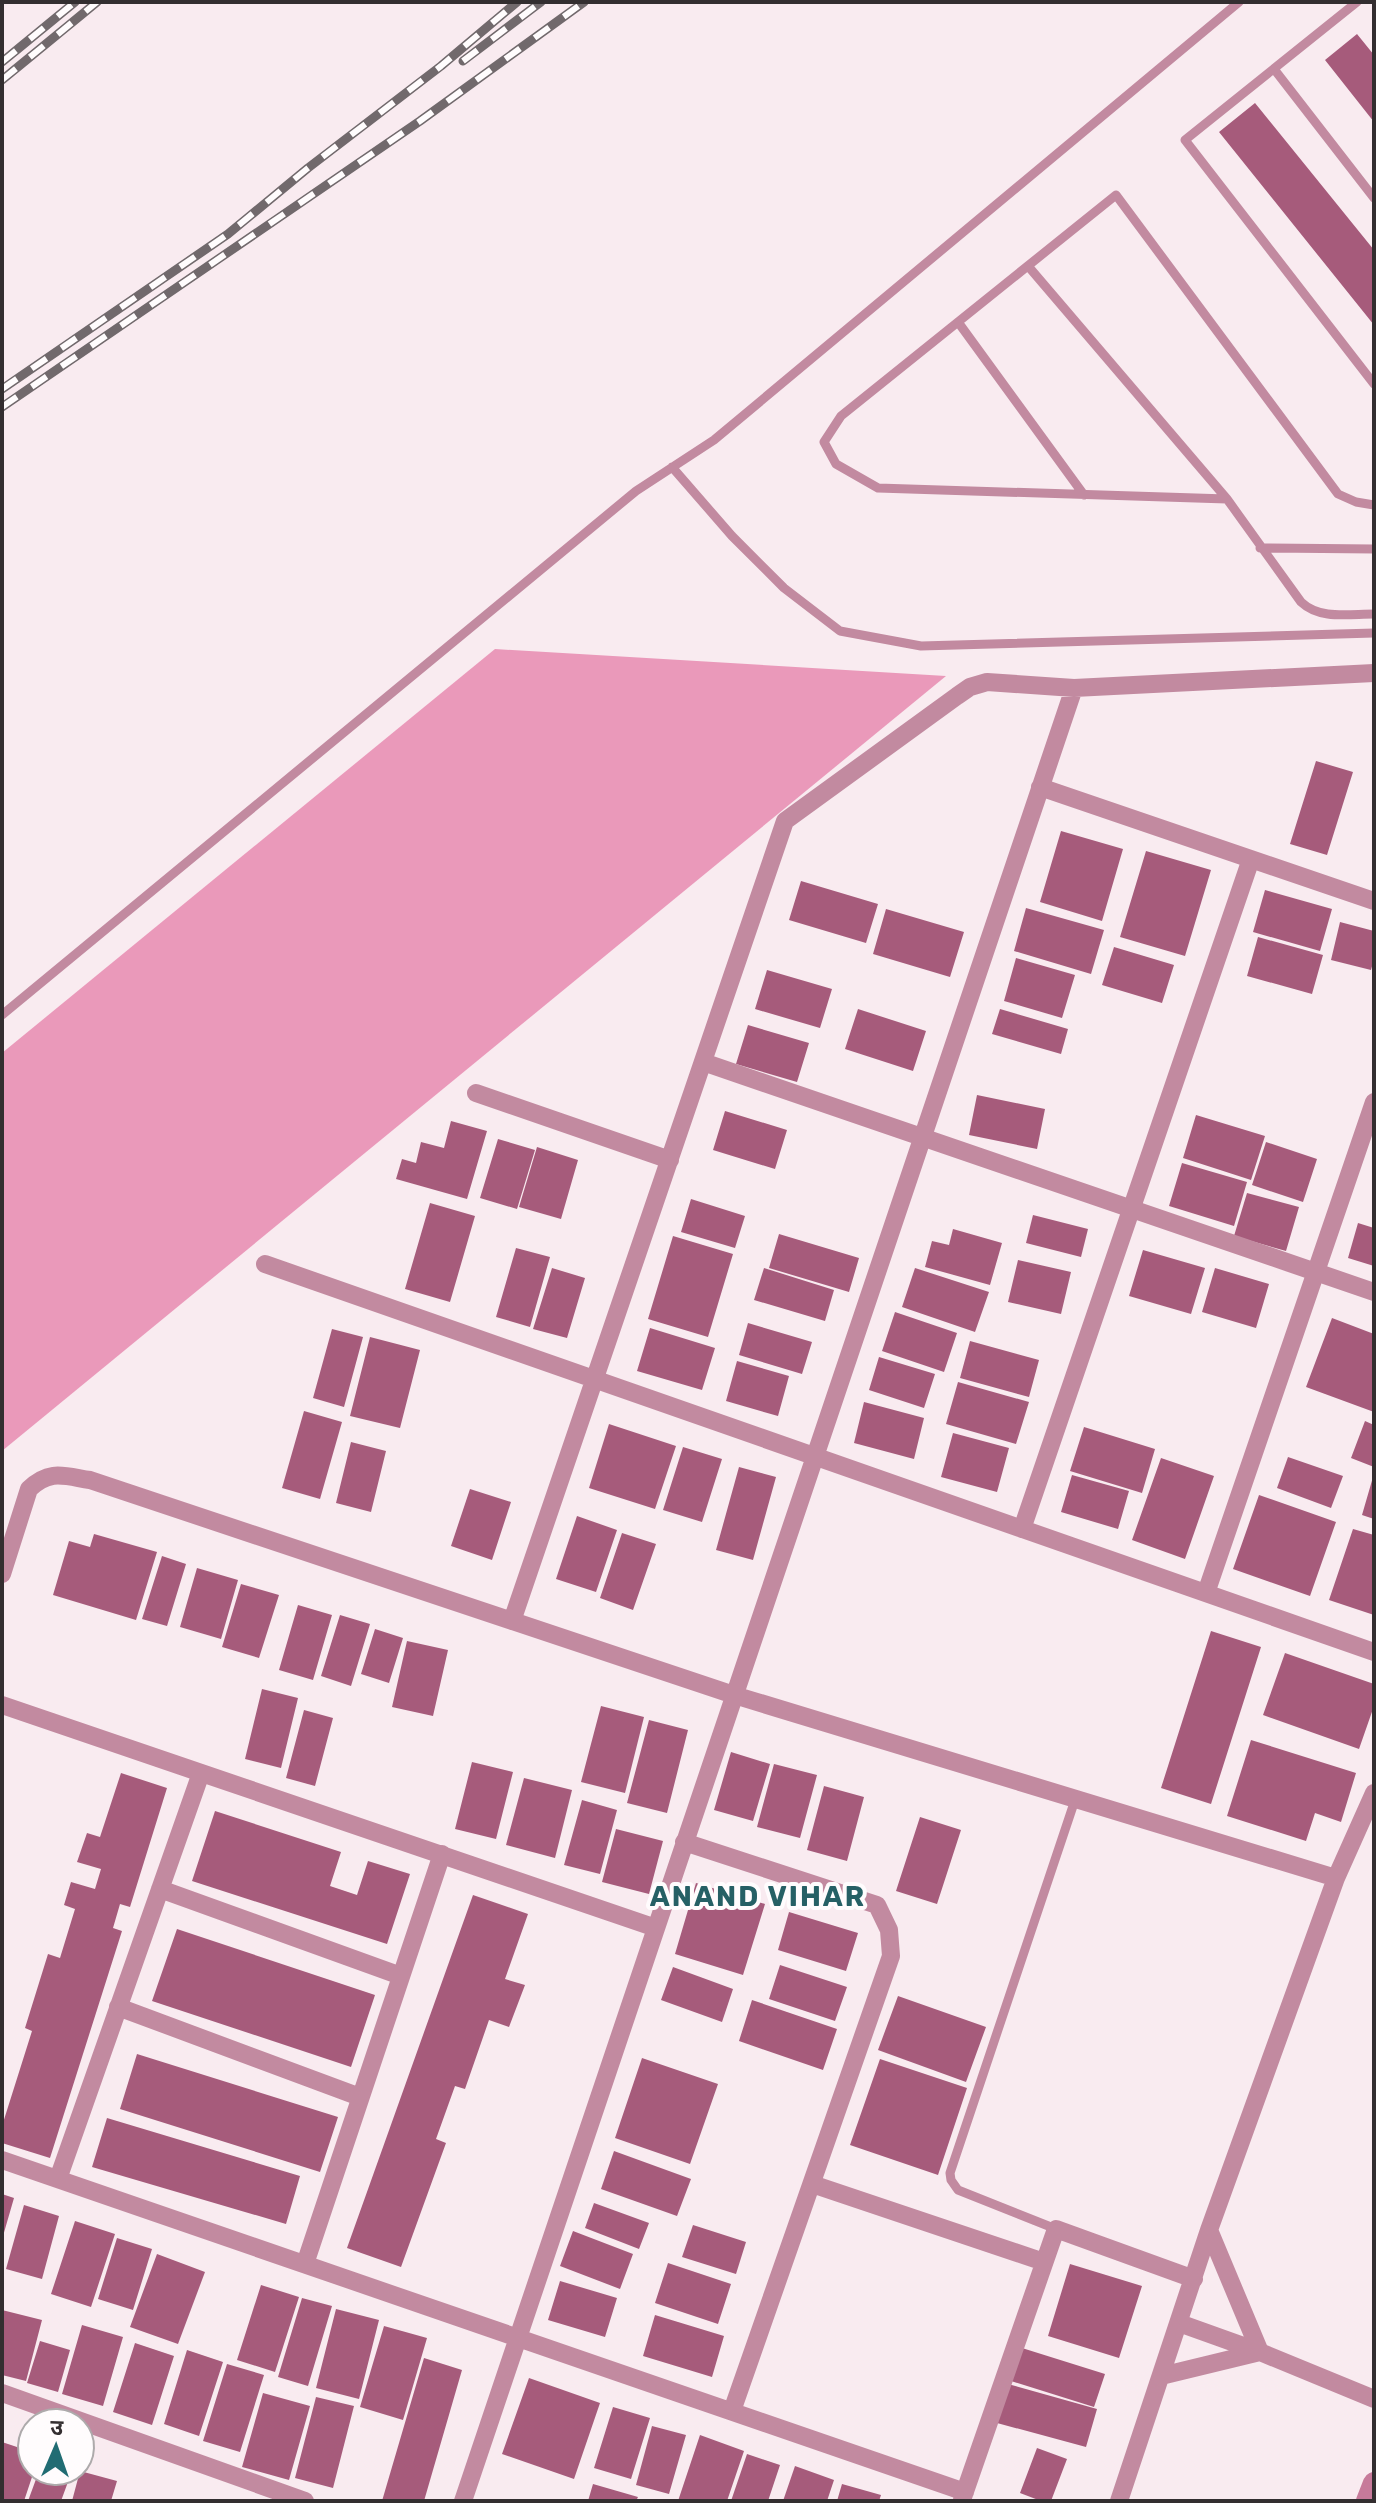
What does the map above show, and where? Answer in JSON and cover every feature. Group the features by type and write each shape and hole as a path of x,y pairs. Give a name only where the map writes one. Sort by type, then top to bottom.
{"street":[{"path":"512,1621 785,821 970,687 987,682 1074,688 1374,673"},
{"path":"463,2501 1074,688"},
{"path":"1040,787 1374,901"},
{"path":"1022,1529 1251,859"},
{"path":"703,1062 1374,1292"},
{"path":"476,1093 670,1160"},
{"path":"1206,1593 1374,1102"},
{"path":"265,1264 1374,1652"},
{"path":"2,1574 29,1489 39,1479 51,1475 90,1480 734,1695 1336,1878"},
{"path":"2,1705 656,1928"},
{"path":"58,2179 201,1773"},
{"path":"1119,2501 1209,2230 1336,1878 1374,1793"},
{"path":"684,1842 877,1905 889,1930 891,1956 732,2411"},
{"path":"305,2264 442,1854"},
{"path":"160,1889 401,1976"},
{"path":"118,2007 360,2097"},
{"path":"2,2160 732,2411 964,2496 1056,2229 1194,2279"},
{"path":"812,2184 1044,2262"},
{"path":"1209,2230 1260,2352"},
{"path":"1179,2323 1369,2397"},
{"path":"1161,2376 1260,2352"},
{"path":"2,2393 305,2501"}],"lane":[{"path":"2,1015 636,491 714,440 1239,2"},
{"path":"1357,2 1185,140 1374,384"},
{"path":"1274,69 1374,198"},
{"path":"1227,499 878,488 836,464 824,442 841,416 1116,195 1338,494 1374,505"},
{"path":"1028,266 1227,499 1301,602 1309,610 1320,614 1374,614"},
{"path":"958,322 1084,495"},
{"path":"672,467 732,536 784,588 840,631 921,646 1374,633"},
{"path":"1260,548 1374,549"},
{"path":"1056,2229 958,2190 950,2173 1075,1800"}],"shaded area":[{"path":"495,649 946,676 2,1451 2,1053"}],"building":[{"path":"1357,34 1374,55 1374,122 1325,60"},
{"path":"1255,103 1374,250 1374,325 1219,132"},
{"path":"1316,761 1353,772 1327,855 1290,844"},
{"path":"1061,831 1123,849 1102,921 1040,902"},
{"path":"1146,851 1211,870 1185,956 1120,937"},
{"path":"801,881 878,904 866,943 789,920"},
{"path":"1265,890 1332,909 1320,951 1253,932"},
{"path":"1026,908 1104,930 1091,974 1014,951"},
{"path":"886,909 964,932 950,977 873,954"},
{"path":"1340,922 1374,931 1371,970 1331,960"},
{"path":"1258,937 1323,955 1312,994 1247,976"},
{"path":"1114,947 1174,965 1162,1003 1102,985"},
{"path":"1016,958 1075,975 1062,1018 1004,1001"},
{"path":"767,970 832,989 820,1028 755,1009"},
{"path":"858,1009 926,1031 913,1071 845,1049"},
{"path":"1000,1009 1068,1029 1061,1054 992,1034"},
{"path":"748,1025 809,1043 797,1082 736,1064"},
{"path":"977,1095 1045,1109 1037,1149 969,1135"},
{"path":"725,1111 787,1130 775,1169 713,1150"},
{"path":"1196,1115 1265,1136 1251,1180 1183,1158"},
{"path":"451,1121 487,1131 467,1199 396,1179 402,1159 416,1163 421,1142 444,1148"},
{"path":"498,1139 535,1150 517,1209 480,1198"},
{"path":"1266,1142 1317,1159 1303,1202 1252,1185"},
{"path":"537,1147 578,1160 561,1219 519,1207"},
{"path":"1182,1163 1247,1182 1234,1226 1169,1206"},
{"path":"1247,1193 1299,1207 1286,1251 1234,1236"},
{"path":"691,1199 745,1216 735,1248 681,1232"},
{"path":"430,1203 475,1216 450,1302 405,1289"},
{"path":"1033,1215 1088,1229 1081,1257 1026,1243"},
{"path":"1358,1223 1374,1228 1374,1266 1348,1258"},
{"path":"953,1229 1002,1243 990,1285 925,1267 932,1241 949,1245"},
{"path":"779,1234 859,1258 849,1292 769,1268"},
{"path":"673,1236 733,1254 708,1337 648,1319"},
{"path":"516,1248 550,1257 530,1327 496,1317"},
{"path":"1143,1250 1205,1268 1191,1314 1129,1296"},
{"path":"1018,1260 1071,1272 1061,1314 1008,1302"},
{"path":"552,1268 585,1278 567,1338 533,1329"},
{"path":"764,1268 834,1290 825,1321 754,1300"},
{"path":"915,1268 989,1292 975,1332 902,1307"},
{"path":"1215,1268 1269,1284 1256,1328 1202,1312"},
{"path":"895,1312 957,1333 944,1372 882,1351"},
{"path":"1332,1318 1374,1334 1374,1412 1306,1387"},
{"path":"748,1323 812,1342 802,1374 739,1355"},
{"path":"650,1328 715,1348 702,1390 637,1371"},
{"path":"332,1329 363,1337 344,1407 313,1398"},
{"path":"370,1337 420,1350 400,1428 350,1416"},
{"path":"970,1341 1039,1360 1029,1397 960,1378"},
{"path":"879,1357 935,1374 924,1408 869,1390"},
{"path":"737,1361 789,1376 778,1416 726,1401"},
{"path":"958,1382 1029,1402 1016,1444 946,1424"},
{"path":"864,1402 924,1418 914,1459 854,1443"},
{"path":"304,1411 342,1422 320,1499 282,1488"},
{"path":"1365,1421 1374,1425 1374,1467 1351,1458"},
{"path":"609,1424 676,1446 655,1509 589,1488"},
{"path":"1084,1427 1155,1449 1142,1493 1070,1471"},
{"path":"953,1433 1009,1448 997,1492 941,1477"},
{"path":"351,1442 386,1451 371,1512 336,1503"},
{"path":"683,1447 722,1459 702,1522 663,1510"},
{"path":"1288,1457 1343,1476 1331,1508 1277,1488"},
{"path":"1161,1458 1214,1476 1185,1559 1132,1540"},
{"path":"739,1467 776,1477 753,1560 716,1550"},
{"path":"1072,1475 1129,1491 1118,1529 1061,1512"},
{"path":"1374,1477 1374,1519 1362,1515"},
{"path":"470,1489 511,1502 492,1560 451,1546"},
{"path":"1259,1495 1336,1522 1310,1596 1233,1569"},
{"path":"577,1516 617,1530 596,1592 556,1579"},
{"path":"1353,1529 1374,1535 1374,1615 1329,1600"},
{"path":"622,1533 656,1544 633,1610 600,1598"},
{"path":"94,1534 157,1552 136,1620 53,1595 69,1541 90,1547"},
{"path":"162,1556 186,1564 167,1626 142,1619"},
{"path":"197,1568 238,1580 221,1639 180,1627"},
{"path":"241,1584 279,1595 259,1658 222,1647"},
{"path":"298,1605 332,1615 313,1680 279,1670"},
{"path":"340,1615 370,1624 351,1686 321,1676"},
{"path":"375,1629 403,1638 389,1683 361,1674"},
{"path":"1211,1631 1261,1647 1211,1804 1161,1788"},
{"path":"407,1641 448,1650 433,1716 392,1707"},
{"path":"1285,1653 1374,1684 1374,1706 1359,1749 1263,1715"},
{"path":"262,1689 298,1698 281,1768 245,1759"},
{"path":"601,1706 644,1717 625,1793 581,1782"},
{"path":"304,1710 333,1718 315,1786 286,1778"},
{"path":"649,1720 688,1730 667,1813 627,1803"},
{"path":"1251,1740 1356,1773 1341,1822 1315,1813 1306,1841 1227,1816"},
{"path":"731,1752 770,1764 753,1821 714,1810"},
{"path":"472,1762 513,1772 496,1839 455,1829"},
{"path":"774,1764 817,1775 800,1838 757,1827"},
{"path":"121,1773 167,1788 130,1907 120,1904 113,1928 122,1931 50,2158 2,2143 2,2126 32,2031 25,2028 48,1954 60,1958 75,1909 64,1905 71,1882 95,1889 101,1869 77,1862 87,1833 100,1837"},
{"path":"524,1778 572,1790 555,1858 506,1845"},
{"path":"824,1786 864,1797 847,1861 807,1850"},
{"path":"582,1800 617,1810 600,1874 564,1865"},
{"path":"215,1811 341,1852 330,1886 357,1895 368,1861 410,1874 387,1944 192,1881"},
{"path":"920,1817 961,1830 937,1904 896,1891"},
{"path":"616,1829 663,1841 649,1894 602,1882"},
{"path":"696,1883 765,1904 743,1975 675,1954"},
{"path":"473,1895 528,1914 505,1979 525,1985 509,2027 489,2020 465,2089 455,2086 436,2139 446,2143 401,2267 347,2248"},
{"path":"789,1912 858,1933 846,1971 778,1950"},
{"path":"177,1929 375,1995 351,2067 152,2001"},
{"path":"780,1965 847,1987 835,2021 769,1999"},
{"path":"673,1967 733,1989 722,2022 661,2000"},
{"path":"898,1996 986,2027 966,2082 878,2050"},
{"path":"752,2000 837,2029 823,2070 739,2041"},
{"path":"137,2054 338,2117 320,2172 120,2109"},
{"path":"642,2058 718,2084 690,2164 615,2138"},
{"path":"880,2059 967,2088 938,2175 850,2145"},
{"path":"107,2118 300,2176 286,2224 92,2167"},
{"path":"614,2151 691,2179 677,2216 601,2189"},
{"path":"2,2194 14,2198 3,2236 2,2236"},
{"path":"594,2203 649,2223 639,2249 585,2228"},
{"path":"24,2205 59,2216 42,2279 6,2269"},
{"path":"75,2221 115,2234 91,2307 51,2294"},
{"path":"693,2225 746,2242 736,2274 682,2257"},
{"path":"573,2231 633,2254 620,2289 560,2266"},
{"path":"117,2238 152,2249 133,2310 98,2299"},
{"path":"157,2254 205,2272 178,2344 130,2327"},
{"path":"668,2263 731,2284 718,2324 655,2303"},
{"path":"1070,2264 1142,2286 1119,2358 1048,2336"},
{"path":"560,2281 617,2298 605,2337 548,2320"},
{"path":"261,2285 299,2297 275,2372 237,2360"},
{"path":"302,2298 332,2306 308,2386 278,2377"},
{"path":"336,2309 379,2320 359,2399 316,2388"},
{"path":"2,2310 42,2320 26,2381 2,2375"},
{"path":"655,2315 724,2336 712,2377 643,2356"},
{"path":"82,2325 123,2337 103,2406 62,2394"},
{"path":"384,2326 427,2338 403,2420 360,2407"},
{"path":"40,2341 70,2350 58,2392 27,2383"},
{"path":"135,2343 174,2356 152,2425 113,2412"},
{"path":"1022,2348 1105,2374 1094,2407 1011,2381"},
{"path":"187,2350 223,2362 199,2436 164,2424"},
{"path":"424,2358 462,2370 424,2501 382,2501"},
{"path":"227,2364 264,2375 240,2452 203,2441"},
{"path":"529,2378 600,2403 574,2479 502,2454"},
{"path":"1008,2384 1097,2409 1086,2447 997,2423"},
{"path":"263,2393 310,2406 289,2480 242,2467"},
{"path":"316,2397 354,2406 333,2488 295,2478"},
{"path":"613,2407 650,2418 631,2479 594,2468"},
{"path":"652,2426 686,2435 669,2494 636,2485"},
{"path":"700,2435 744,2451 727,2501 678,2501"},
{"path":"2,2442 16,2447 16,2487 29,2487 24,2501 2,2501"},
{"path":"1037,2448 1067,2459 1051,2501 1041,2501 1020,2493"},
{"path":"747,2454 780,2465 768,2501 731,2501"},
{"path":"795,2466 834,2480 827,2501 783,2501"},
{"path":"96,2475 117,2481 111,2501 72,2501 76,2487 96,2487"},
{"path":"593,2484 638,2497 636,2501 588,2501"},
{"path":"842,2484 881,2495 879,2501 837,2501"},
{"path":"33,2487 66,2487 61,2501 28,2501"}],"waterway":[{"path":"1367,2501 1374,2483"}],"railway":[{"path":"2,62 75,2"},
{"path":"2,80 97,2"},
{"path":"2,389 228,234 517,2"},
{"path":"463,61 541,2"},
{"path":"2,407 420,121 584,2"}],"district":[{"name":"ANAND VIHAR","path":"758,1896"}]}
